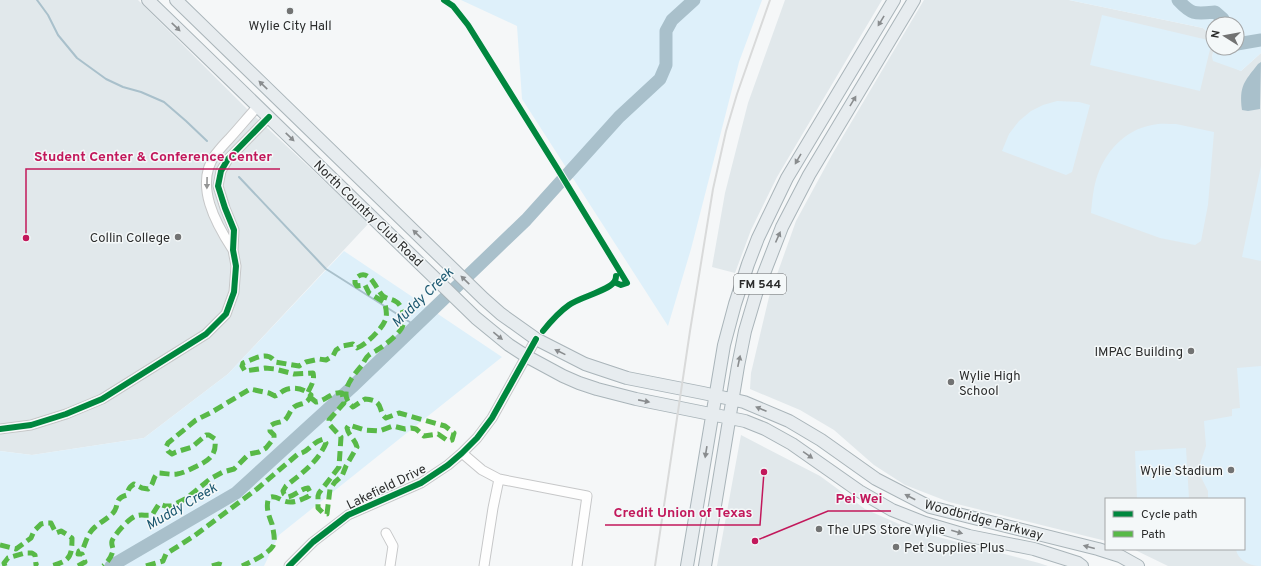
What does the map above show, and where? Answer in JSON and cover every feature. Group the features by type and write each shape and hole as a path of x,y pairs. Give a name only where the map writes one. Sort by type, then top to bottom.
{"main road":[{"name":"North Country Club Road","path":"148,0 432,275 509,345 563,376 597,389 636,399 730,417"},
{"name":"North Country Club Road","path":"176,0 484,300 501,314 536,339 585,364 640,381 732,399"},
{"name":"FM 544","path":"687,566 724,345 748,264 772,207 787,178 894,0"},
{"name":"FM 544","path":"705,566 732,399 745,331 756,294 774,244 809,175 914,0"},
{"path":"258,106 279,100"},
{"path":"269,117 279,100"},
{"path":"818,125 833,135"},
{"name":"Woodbridge Parkway","path":"732,399 744,402 789,421 834,449 876,479 930,508 1038,534 1120,556 1138,566"},
{"name":"Woodbridge Parkway","path":"730,417 746,421 770,431 792,444 859,491 892,510 925,523 969,536 1034,549 1082,566"},
{"path":"823,465 834,449"},
{"path":"925,523 930,508"},
{"path":"1034,549 1038,534"}],"street":[{"path":"233,250 223,235 209,204 206,186 207,172 214,156 258,106"},
{"path":"0,429 31,425 66,414 102,399 206,334 226,314 234,292 236,266 233,250 234,230 218,186 221,171 228,159 269,117"},
{"name":"Lakefield Drive","path":"289,566 313,542 348,516 421,483 448,465 462,453 477,438 492,418 536,339"},
{"path":"462,453 482,470 499,479 587,496 577,566"},
{"path":"484,566 499,479"},
{"path":"386,533 393,546 390,566"}],"shaded area":[{"name":"Collin College","path":"0,0 138,0 247,109 369,223 228,374 144,438 32,455 0,451"},
{"path":"461,0 762,0 739,62 691,249 668,326 522,99 517,26"},
{"path":"785,0 882,0 777,177 751,230 735,273 712,267 725,193 748,103"},
{"path":"924,0 1069,0 1203,28 1205,30 1205,56 1212,56 1241,71 1261,53 1261,566 1168,566 1135,550 1245,550 1245,498 1105,498 1105,541 949,502 905,485 874,465 834,430 800,410 750,389 751,373 769,297 796,221 833,153"},
{"path":"1069,0 1261,0 1261,53 1241,71 1213,61 1212,57 1245,56 1245,16 1205,16 1205,30 1203,28"},
{"path":"1102,15 1205,39 1205,56 1208,56 1200,91 1090,65"},
{"path":"1057,101 1079,102 1090,105 1072,172 1066,175 1002,151 1009,134 1019,121 1031,111 1043,105"},
{"path":"1158,124 1176,124 1214,132 1208,205 1201,241 1195,245 1160,238 1091,213 1096,180 1104,161 1116,144 1124,137 1142,128"},
{"path":"1261,166 1261,261 1242,257"},
{"path":"344,251 502,357 279,535 264,566 0,566 0,451 32,455 144,438 228,374"},
{"name":"Wylie Stadium","path":"1261,366 1261,566 1245,562 1239,557 1236,550 1245,550 1245,498 1208,498 1208,491 1201,477 1200,464 1206,446 1204,421 1232,416 1232,409 1240,408 1237,368"},
{"path":"741,435 820,476 865,509 915,531 1048,566 717,566"},
{"path":"1186,448 1189,498 1137,498 1135,451"}],"water":[{"path":"1261,62 1260,109 1248,111 1242,110 1242,90 1246,80"}],"waterway":[{"path":"37,0 48,15 58,35 77,58 106,79 164,102 207,141"},
{"name":"Muddy Creek","path":"111,566 236,493 352,387 526,220 619,117 660,79 666,65 666,31 672,20 694,0"},
{"name":"Muddy Creek","path":"1178,0 1191,11 1198,13 1215,12 1220,16"},
{"name":"Muddy Creek","path":"1245,43 1261,40"},
{"path":"239,177 326,269 416,326"}],"railway":[{"path":"655,566 713,189 726,131 737,94 770,0"}],"marked path":[{"path":"308,392 313,381 313,373 294,374 265,368 245,371 242,366 243,363 260,356 265,356 272,358 275,362 299,366 306,362 319,359 326,360 333,356 336,350 342,346 353,344 357,348 361,346 374,335 385,322 386,318 386,308 384,302 369,293 365,285 357,286 355,283 355,279 360,275 364,275 372,280 383,296 400,305 403,312 404,322 402,328 396,335 384,346 368,356 354,375 346,391 348,402 353,407 365,399 375,401 380,406 383,415 386,418 399,413 445,426 454,433 452,440 448,441 438,434 424,436 416,429 411,428 405,429 393,426 379,431 365,430 349,425 347,428 357,447 342,476 330,489 327,514 324,514 318,508 318,496 339,467 341,437 329,424 329,420 344,403 342,393 335,393 316,402 310,397"},
{"path":"78,566 85,562 82,554 78,554 79,551 83,549 91,532 113,513 118,500 127,495 132,485 134,484 148,489 152,485 158,473 182,473 200,465 211,457 215,450 215,439 209,435 206,435 192,447 172,454 166,447 168,443 196,420 250,389 269,393 275,396 286,389 297,388 311,395 308,401 293,408 285,420 270,426 270,431 274,435 274,438 266,448 259,452 249,454 234,469 223,472 210,479 187,498 171,506 159,504 152,515 138,515 130,519 113,538 112,554 103,566"},
{"path":"146,566 163,561 166,554 194,536 257,489 298,454 302,453 316,442 324,439 326,443 319,456 309,467 286,486 283,491 288,497 308,488 310,492 309,496 294,502 287,502 276,497 271,497 268,500 269,515 274,535 273,546 263,555 242,566"},
{"path":"0,545 16,549 31,538 34,531 41,524 51,523 56,533 61,531 72,538 69,557 66,560 51,566"},
{"path":"5,566 4,563 8,558 25,553 32,553 35,555 36,565 38,566"},
{"path":"212,566 219,564 225,566"}],"cycle path":[{"path":"444,0 453,6 468,25 627,283 621,285 614,282"},
{"path":"0,429 31,425 66,414 102,399 206,334 226,314 234,292 236,266 233,250 234,230 218,186 221,171 228,159 269,117"},
{"path":"543,331 565,308 574,302 611,285 616,276"},
{"path":"289,566 313,542 348,515 421,483 448,465 462,453 477,438 492,418 536,339"}],"place":[{"name":"Wylie City Hall","path":"290,11"},
{"name":"Collin College","path":"178,237"},
{"name":"Student Center & Conference Center","path":"26,238"},
{"name":"IMPAC Building","path":"1191,351"},
{"name":"Wylie High School","path":"951,382"},
{"name":"Wylie Stadium","path":"1231,470"},
{"name":"Credit Union of Texas","path":"764,472"},
{"name":"The UPS Store Wylie","path":"819,529"},
{"name":"Pei Wei","path":"755,541"},
{"name":"Pet Supplies Plus","path":"896,547"}]}
